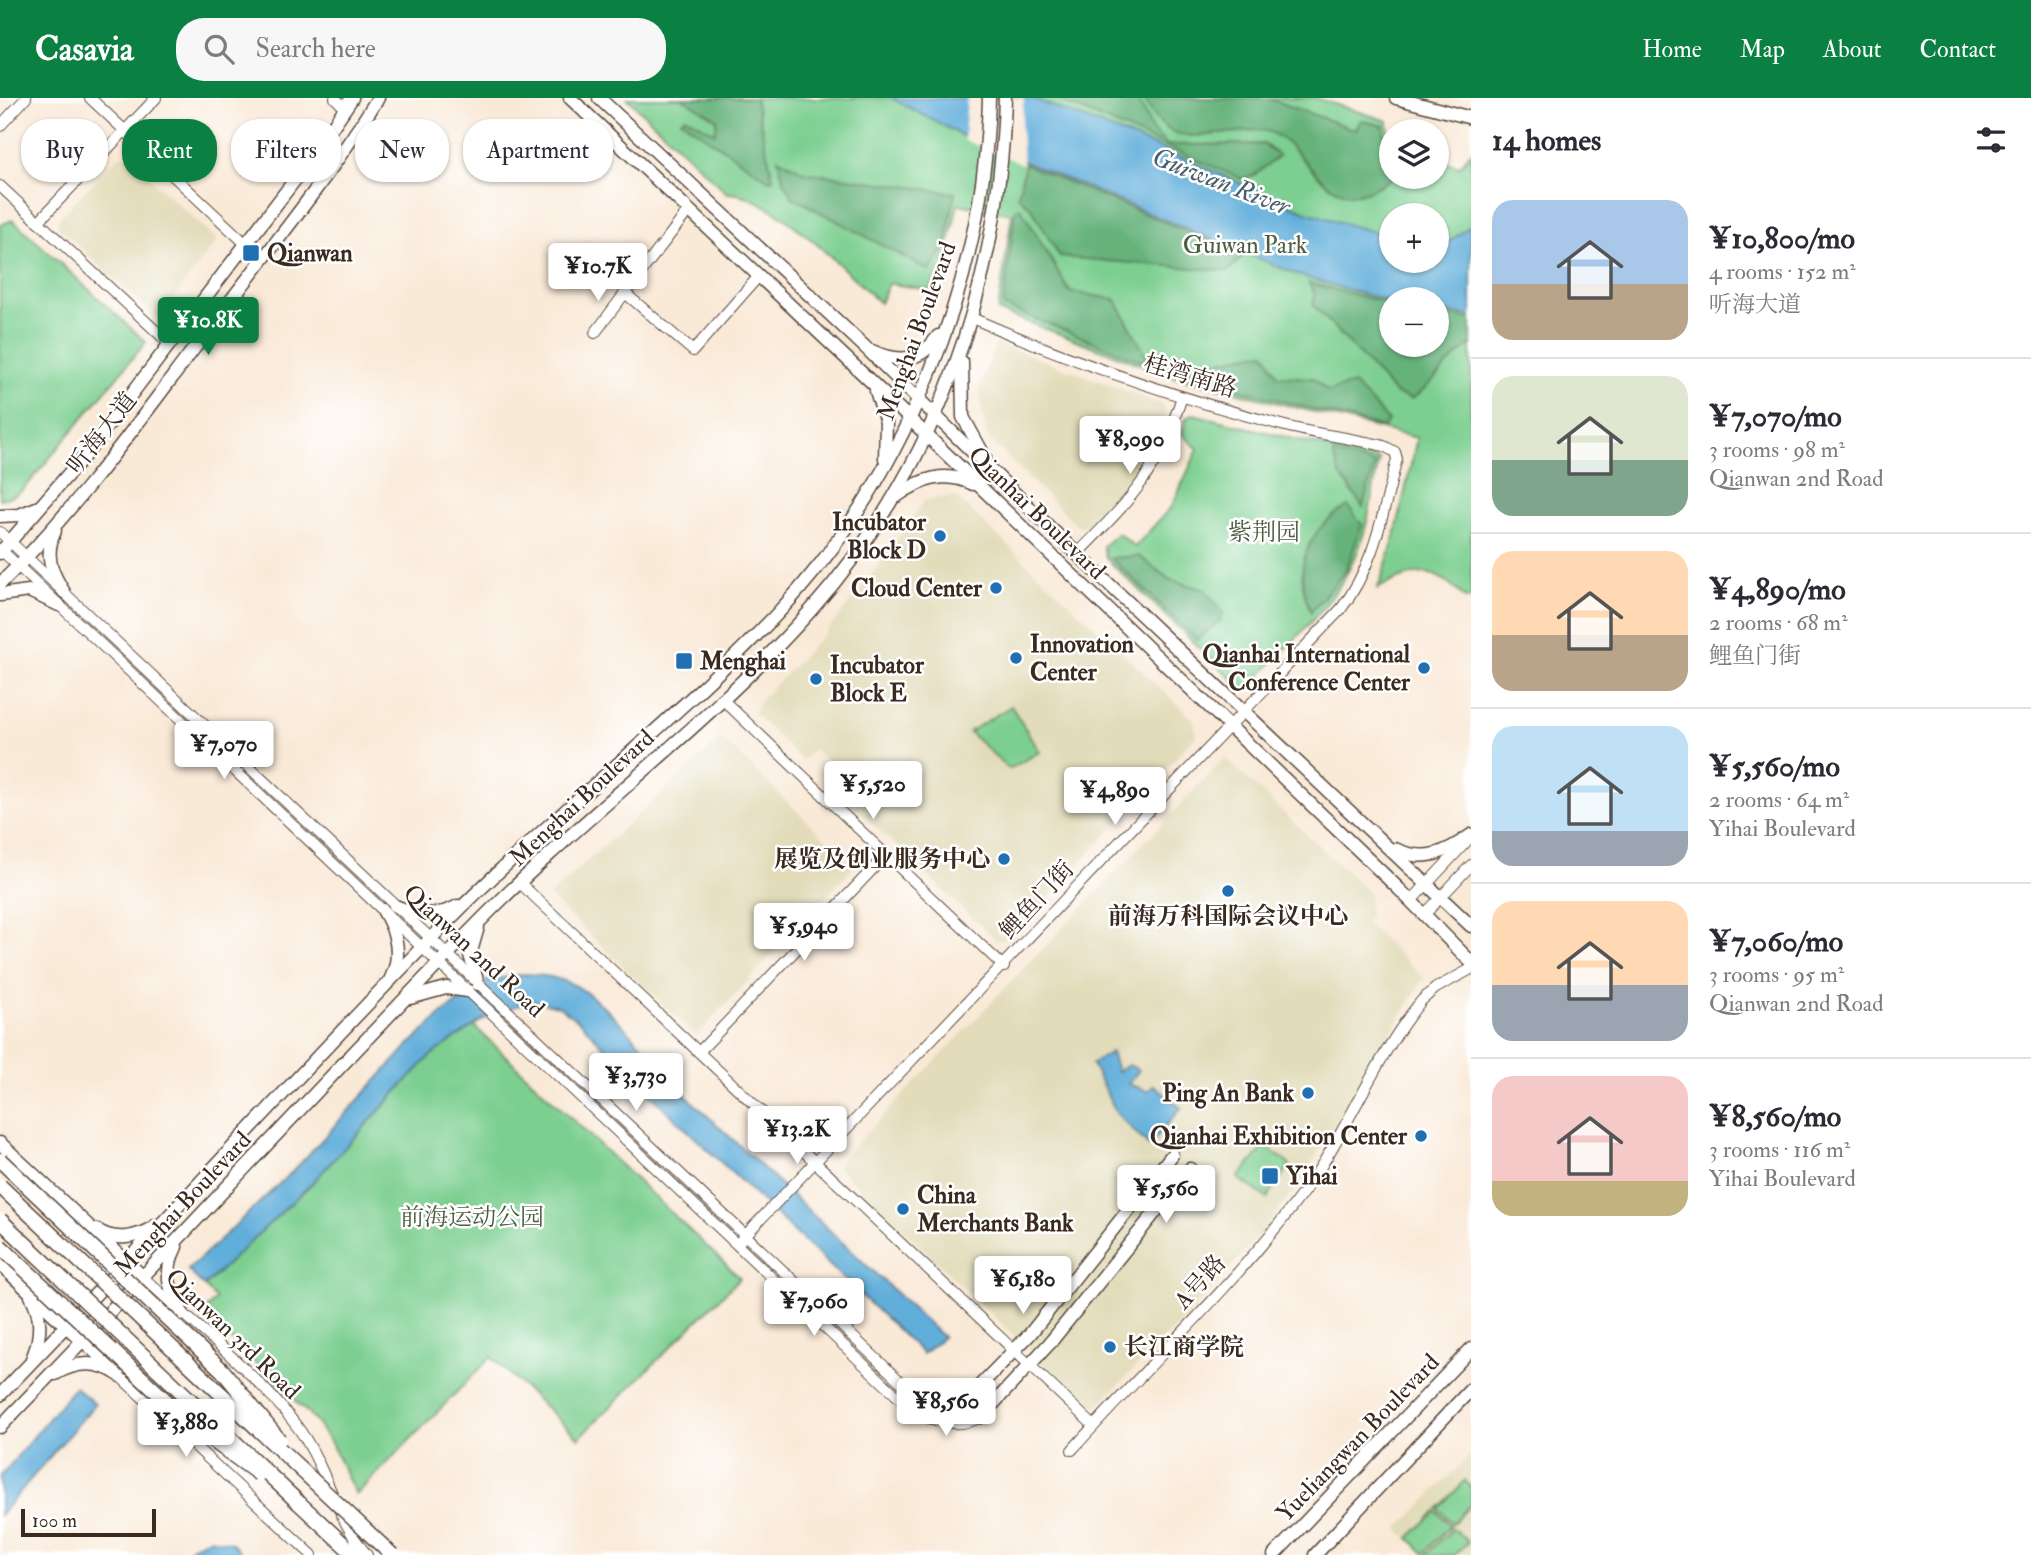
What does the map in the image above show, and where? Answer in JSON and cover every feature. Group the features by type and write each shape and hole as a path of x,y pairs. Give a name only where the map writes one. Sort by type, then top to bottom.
{"highway":[{"path":"0,1160 223,1371 311,1479"},
{"path":"0,1186 392,1555"},
{"path":"0,1220 355,1555"},
{"path":"0,1246 193,1426 299,1503"}],"main road":[{"name":"听海大道","path":"0,584 61,520 334,165 378,98"},
{"name":"Qianhai Boulevard","path":"570,98 863,374 1411,901 1471,962"},
{"name":"Qianhai Boulevard","path":"599,98 866,348 1077,554 1471,926"},
{"name":"Menghai Boulevard","path":"0,1395 473,896 685,704 777,614 811,574 882,470 910,420 918,399 949,314 974,231 986,160 989,98"},
{"name":"Menghai Boulevard","path":"0,1427 481,919 721,698 825,594 893,499 926,436 964,343 990,235 1002,166 1005,98"},
{"path":"1396,98 1471,118"},
{"name":"听海大道","path":"3,549 45,503 170,344 348,103"},
{"path":"866,348 892,358 914,358 932,345 949,314"},
{"path":"964,343 960,387 963,417 995,472"},
{"path":"863,374 876,390 884,412 887,433 882,470"},
{"path":"893,499 915,484 934,477 956,478 981,488"},
{"path":"0,516 19,516 45,503"},
{"path":"61,520 50,541 49,559 62,599"},
{"path":"0,595 29,591 62,599"},
{"path":"1380,840 1403,853 1424,857 1443,853 1471,836"},
{"path":"387,985 393,973 398,945 389,908 432,914 454,908 473,896"},
{"path":"395,1009 416,995 434,990 473,987 470,954 472,938 481,919"},
{"name":"Qianwan 3rd Road","path":"0,1143 143,1277"},
{"path":"964,1402 1015,1351 1172,1155"},
{"path":"981,1417 1030,1365 1190,1169"},
{"path":"85,1223 115,1237 138,1235 180,1206"},
{"path":"182,1236 168,1270 171,1294 183,1314"},
{"path":"1,1266 82,1341"},
{"path":"27,1290 38,1312 40,1329 30,1364"},
{"name":"Yueliangwan Boulevard","path":"1274,1555 1471,1349"},
{"path":"43,1382 65,1368 85,1363 104,1366 118,1375"},
{"name":"Yueliangwan Boulevard","path":"1315,1555 1471,1389"}],"street":[{"path":"0,126 26,98"},
{"path":"90,98 122,128"},
{"path":"136,119 156,98"},
{"path":"335,98 348,103"},
{"path":"38,222 122,134"},
{"path":"180,182 246,244"},
{"path":"0,186 170,344"},
{"path":"596,333 689,210"},
{"path":"625,293 693,351 758,277"},
{"name":"桂湾南路","path":"972,318 1081,362 1182,397 1305,431 1384,446 1391,449 1397,458"},
{"path":"1077,554 1141,487 1163,449 1182,397"},
{"name":"鲤鱼门街","path":"741,1240 1004,967 1333,618 1356,589 1373,551 1397,458"},
{"name":"Qianwan 2nd Road","path":"0,532 3,549 22,561 473,987 508,1012 912,1410 947,1423 966,1423 981,1417"},
{"path":"721,698 1004,967"},
{"path":"1411,901 1471,836"},
{"path":"699,1052 886,855"},
{"path":"1424,915 1471,865"},
{"path":"520,883 1094,1426"},
{"name":"A号路","path":"1072,1450 1203,1311 1293,1206 1316,1174 1416,1006 1436,988 1471,969"},
{"name":"Qianwan 2nd Road","path":"473,987 497,1019 920,1400 941,1408 964,1402"},
{"name":"Qianwan 3rd Road","path":"143,1277 276,1403 301,1432 318,1461 346,1525 367,1555"},
{"path":"82,1341 312,1555"}],"shaded area":[{"path":"122,156 122,182 154,182 217,240 158,319 58,227 58,219 94,182 108,182 108,167"},
{"path":"996,343 1161,404 1166,412 1151,449 1131,483 1090,527 1078,526 986,436 979,388"},
{"path":"955,496 1194,720 1196,736 1011,939 996,940 841,794 850,783 814,749 802,760 754,713 757,704 826,632 861,589 925,500"},
{"path":"722,738 854,867 696,1036 549,896"},
{"path":"1225,758 1369,893 1369,917 1365,922 1424,978 1302,1179 1264,1230 1210,1291 1096,1408 1089,1407 838,1168 839,1162"},
{"path":"1471,1454 1471,1555 1424,1555 1398,1529"}],"green space":[{"name":"Guiwan Park","path":"627,98 1316,98 1382,119 1379,119 1379,189 1449,189 1449,163 1460,166 1471,152 1471,598 1466,599 1444,580 1425,573 1405,576 1378,588 1394,540 1417,438 1175,377 998,311 1012,214 958,204 945,260 928,291 893,283 888,285 880,303 808,236 765,205 745,196 727,193"},
{"path":"682,98 755,98 773,179 769,180 681,120 686,117 715,133 717,119"},
{"path":"1053,98 1138,98 1152,130 1167,145 1264,144 1279,156 1253,176 1242,179"},
{"path":"1144,98 1267,98 1356,130 1361,120 1379,125 1379,185 1357,194 1338,191 1317,175 1288,144 1266,131 1182,135 1162,125"},
{"path":"778,158 804,172 955,193 945,247 930,271 792,197 783,179"},
{"path":"1025,164 1244,255 1228,271 1060,257 1032,209 1018,196"},
{"path":"1020,207 1070,292 1115,299 1147,357 1144,362 1003,306 1015,211"},
{"path":"13,220 146,342 24,489 13,496 0,499 0,225"},
{"path":"1309,283 1379,301 1379,357 1449,357 1449,316 1471,319 1471,345 1412,399 1396,394 1313,305 1315,295"},
{"path":"1265,352 1278,376 1313,378 1328,391 1354,384 1388,420 1384,428 1178,373 1179,368"},
{"name":"紫荆园","path":"1193,414 1379,460 1364,532 1347,574 1309,625 1250,686 1240,687 1106,558 1103,546 1118,533 1135,547 1172,506 1198,449 1182,434 1186,418"},
{"path":"1333,453 1375,464 1363,507 1340,475"},
{"path":"1348,506 1362,525 1346,570 1311,612 1303,580 1307,551 1322,526"},
{"path":"1139,556 1169,579 1205,590 1223,613 1220,621 1197,640 1111,558"},
{"path":"1011,706 1040,752 1009,769 969,732"},
{"name":"前海运动公园","path":"473,1025 740,1278 579,1438 491,1357 356,1495 331,1443 313,1418 203,1313 216,1299 204,1286 312,1183 430,1056"},
{"path":"1265,1146 1290,1165 1267,1198 1238,1178"},
{"path":"1465,1481 1471,1487 1471,1504 1453,1523 1438,1509"},
{"path":"1436,1511 1451,1525 1424,1553 1409,1538"},
{"path":"1453,1528 1468,1542 1455,1555 1426,1555"}],"water":[{"name":"Guiwan River","path":"891,98 1031,98 1165,150 1306,212 1379,233 1379,273 1449,273 1449,241 1471,225 1471,316 1449,313 1449,287 1379,287 1379,299 1301,276 965,137"},
{"path":"524,974 570,983 602,1005 679,1089 943,1337 923,1354 667,1111 579,1021 558,1006 531,1000 484,1019 430,1056 312,1183 204,1286 188,1270 297,1167 407,1047 443,1013 487,981"},
{"path":"1111,1052 1117,1071 1129,1065 1139,1070 1128,1084 1148,1091 1154,1085 1181,1108 1149,1146 1117,1114 1092,1064"},
{"path":"75,1387 95,1404 0,1515 0,1477"},
{"path":"211,1538 232,1543 242,1555 185,1555 192,1546"}],"pier":[{"path":"967,98 1024,98 1021,127 1023,164 964,140"}],"place":[{"name":"Qianwan","path":"251,253"},
{"name":"Incubator Block D","path":"940,536"},
{"name":"Cloud Center","path":"996,588"},
{"name":"Innovation Center","path":"1016,658"},
{"name":"Menghai","path":"684,661"},
{"name":"Qianhai International Conference Center","path":"1424,668"},
{"name":"Incubator Block E","path":"816,679"},
{"name":"展览及创业服务中心","path":"1004,859"},
{"name":"前海万科国际会议中心","path":"1228,891"},
{"name":"Ping An Bank","path":"1308,1093"},
{"name":"Qianhai Exhibition Center","path":"1421,1136"},
{"name":"Yihai","path":"1270,1176"},
{"name":"China Merchants Bank","path":"903,1209"},
{"name":"长江商学院","path":"1110,1347"}]}
